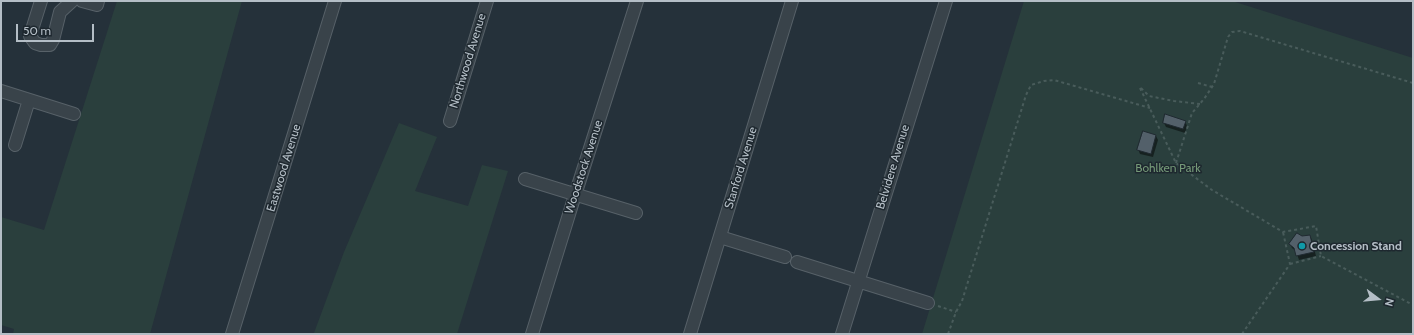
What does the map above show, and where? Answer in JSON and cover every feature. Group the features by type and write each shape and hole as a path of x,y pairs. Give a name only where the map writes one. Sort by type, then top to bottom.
{"street":[{"path":"41,1 30,36 35,43 46,45 50,44 53,40 60,12 72,1"},
{"path":"82,1 97,5 98,1"},
{"name":"Eastwood Avenue","path":"232,334 335,1"},
{"name":"Northwood Avenue","path":"450,121 487,1"},
{"name":"Woodstock Avenue","path":"532,334 637,1"},
{"name":"Stanford Avenue","path":"690,334 792,1"},
{"name":"Belvidere Avenue","path":"842,334 946,1"},
{"path":"1,91 74,114"},
{"path":"15,145 29,100"},
{"path":"525,179 636,213"},
{"path":"720,237 784,257"},
{"path":"797,262 928,303"}],"path":[{"path":"1176,163 1192,113 1212,87 1228,37 1232,32 1240,30 1413,83"},
{"path":"948,334 956,312 962,301 1026,95 1031,85 1054,80 1150,108"},
{"path":"1198,83 1212,87"},
{"path":"1200,104 1149,96 1140,88 1176,163 1212,190 1283,232 1316,226 1321,256"},
{"path":"1283,232 1290,264"},
{"path":"1242,334 1290,264 1321,256 1413,305"},
{"path":"928,303 956,312"}],"green space":[{"path":"117,1 242,1 150,334 13,334 14,329 1,325 1,217 44,230"},
{"name":"Bohlken Park","path":"1024,1 1232,1 1413,58 1413,334 922,334"},
{"path":"399,123 437,137 415,191 468,206 482,165 508,171 457,334 314,333 344,252"}],"building":[{"path":"1165,114 1186,121 1183,129 1163,123"},
{"path":"1143,131 1156,135 1151,154 1137,150"},
{"name":"Concession Stand","path":"1297,233 1302,236 1310,235 1314,252 1296,256 1294,248 1289,244"}],"place":[{"name":"Concession Stand","path":"1302,246"}]}
